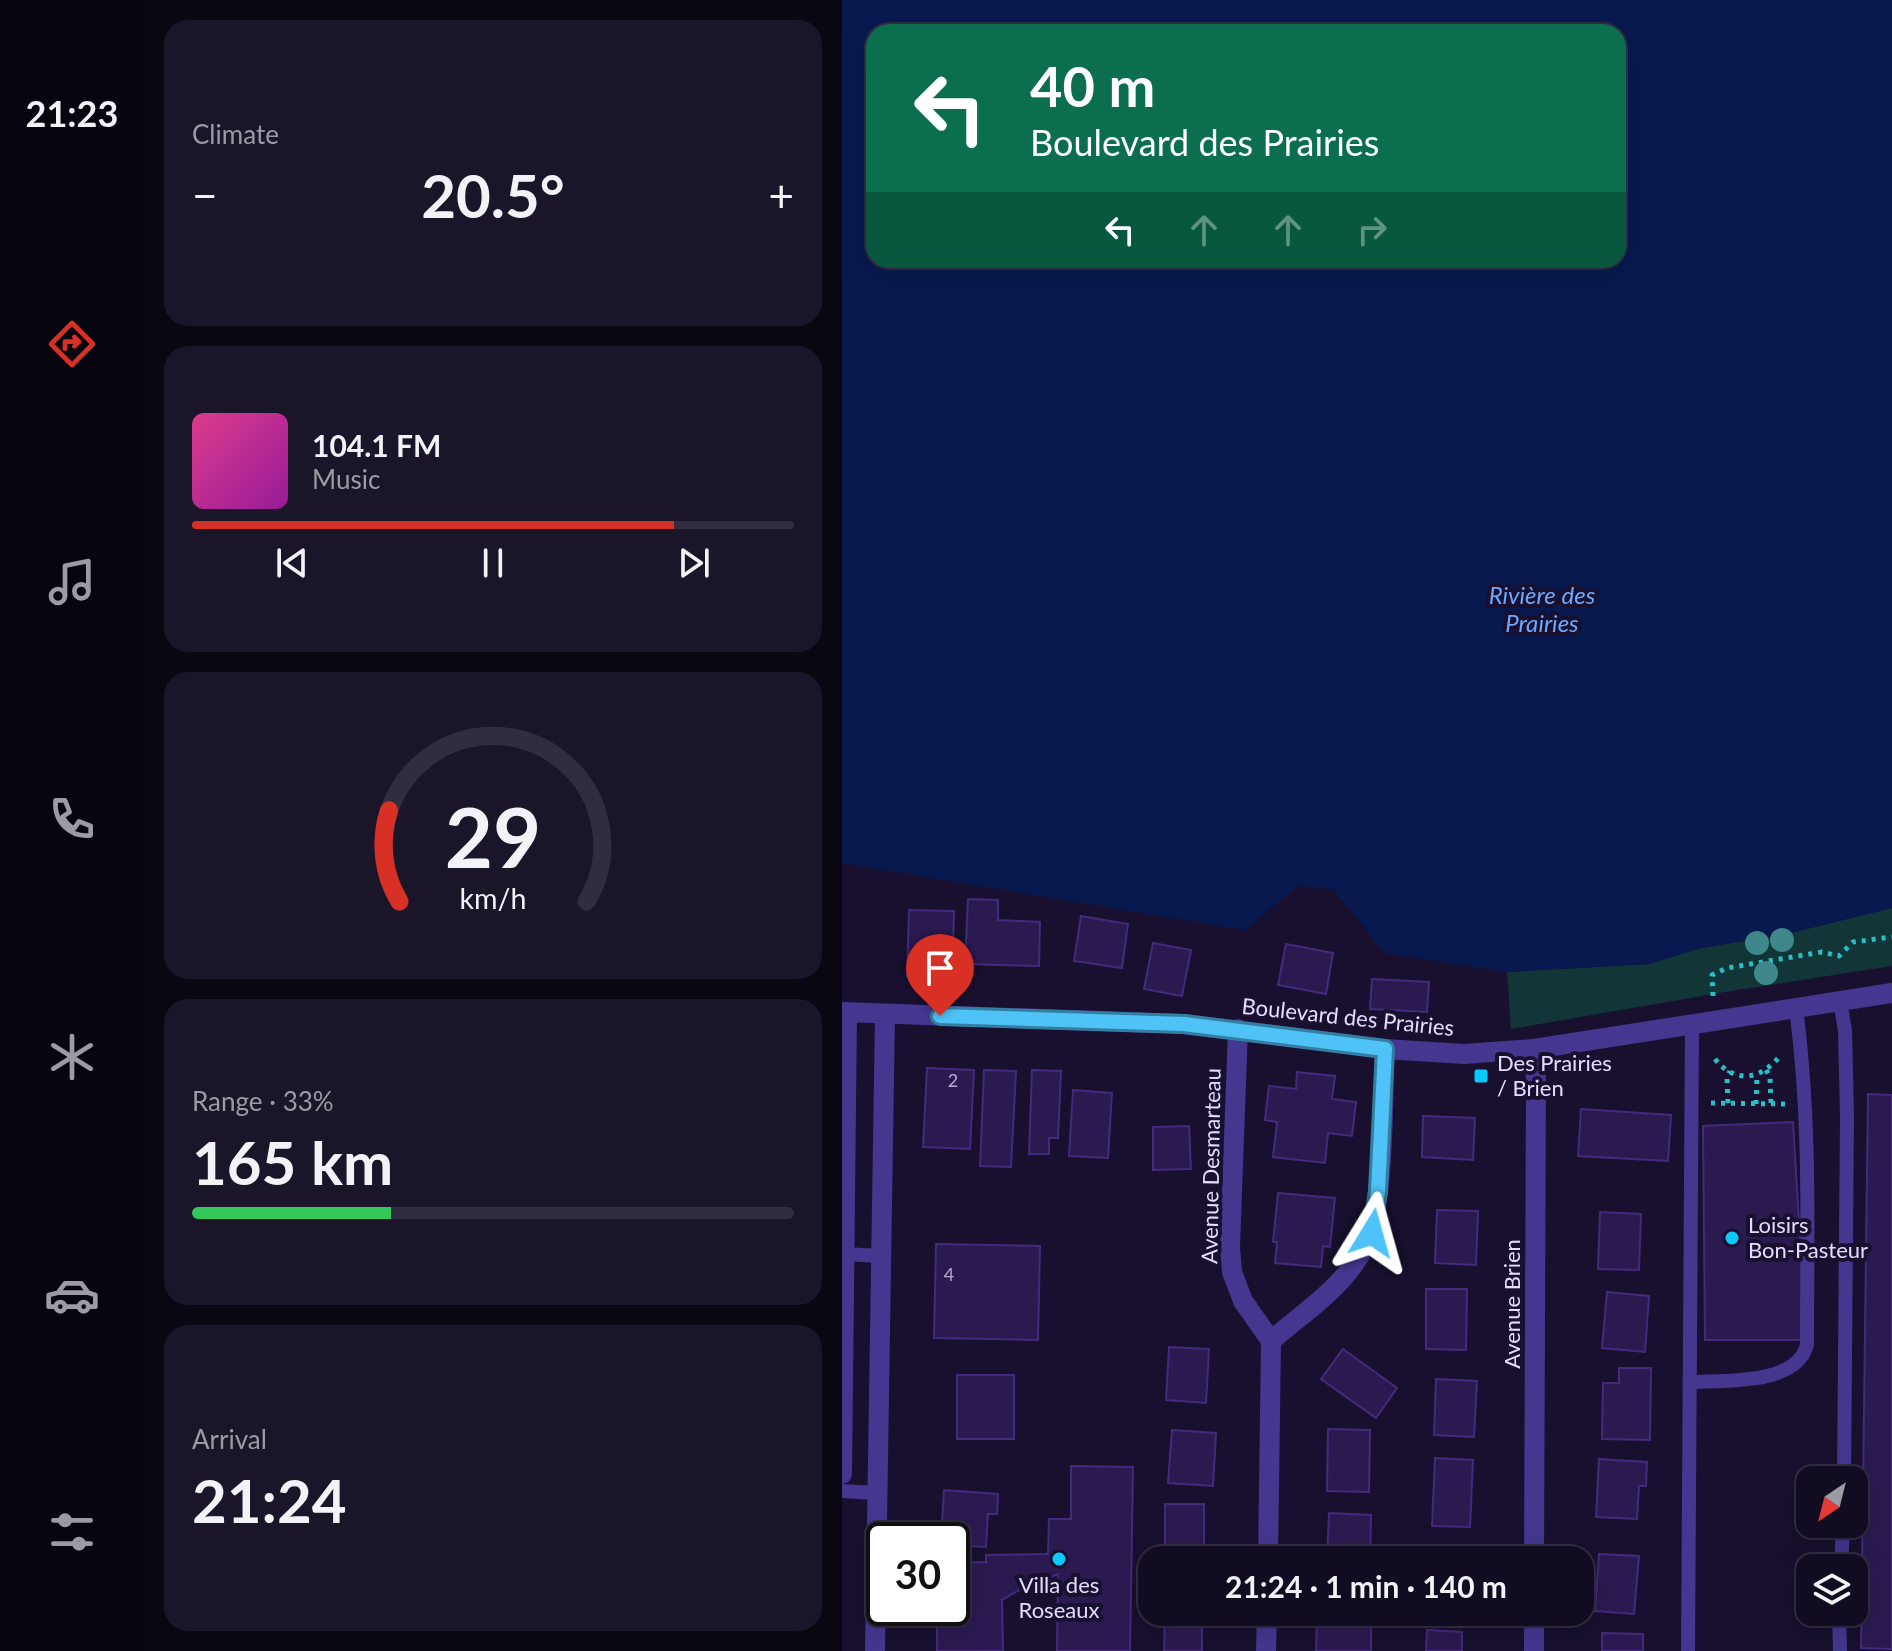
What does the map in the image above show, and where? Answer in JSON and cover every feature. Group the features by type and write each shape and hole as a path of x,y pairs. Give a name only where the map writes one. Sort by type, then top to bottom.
{"street":[{"name":"Boulevard des Prairies","path":"845,1013 1139,1021 1238,1029 1385,1049 1458,1054 1534,1049 1892,993"},
{"path":"842,1474 845,1013"},
{"path":"875,1651 885,1014"},
{"name":"Avenue Desmarteau","path":"1238,1029 1232,1272 1243,1301 1271,1341"},
{"path":"1268,1546 1271,1341 1343,1278 1372,1233 1378,1191 1385,1049"},
{"name":"Avenue Brien","path":"1534,1049 1534,1546"},
{"path":"1266,1651 1267,1626"},
{"path":"1534,1626 1534,1651"}],"lane":[{"path":"1840,1001 1845,1031 1847,1115 1844,1466"},
{"path":"1690,1382 1762,1378 1780,1373 1797,1362 1807,1345 1808,1141 1796,1008"},
{"path":"1688,1651 1692,1024"},
{"path":"845,1254 880,1256"},
{"path":"842,1491 877,1493"},
{"path":"1839,1626 1840,1651"}],"path":[{"path":"1713,998 1712,975 1727,968 1822,952 1839,956 1853,942 1892,937"},
{"path":"1711,1048 1719,1063 1730,1071 1757,1076 1783,1051"},
{"path":"1766,1070 1770,1077 1771,1104"},
{"path":"1728,1103 1727,1078 1730,1071"},
{"path":"1756,1104 1757,1076"},
{"path":"1708,1104 1791,1104"}],"green space":[{"path":"1892,908 1892,966 1511,1029 1507,972 1649,964 1701,948 1786,934"}],"water":[{"name":"Rivière des Prairies","path":"842,0 1892,0 1892,908 1786,934 1701,948 1649,964 1507,972 1385,953 1333,889 1298,886 1245,930 842,863"}],"building":[{"path":"968,899 998,900 998,920 1040,922 1039,966 965,964"},
{"path":"909,910 954,911 952,978 907,977"},
{"path":"1081,916 1128,924 1122,968 1074,961"},
{"path":"1153,943 1191,950 1182,996 1144,989"},
{"path":"1286,944 1333,953 1326,994 1278,985"},
{"path":"1372,979 1429,982 1427,1012 1370,1009"},
{"path":"927,1068 974,1070 970,1149 923,1147"},
{"path":"984,1070 1016,1071 1011,1167 980,1166"},
{"path":"1032,1070 1061,1071 1058,1138 1049,1138 1049,1154 1029,1154"},
{"path":"1297,1072 1335,1076 1332,1099 1356,1102 1352,1136 1328,1133 1325,1163 1273,1157 1277,1122 1265,1120 1269,1086 1296,1089"},
{"path":"1073,1090 1112,1093 1108,1158 1069,1156"},
{"path":"1868,1094 1892,1095 1892,1649 1861,1648 1861,1626 1868,1626 1868,1554 1862,1554 1862,1538 1868,1538 1868,1466 1863,1466"},
{"path":"1581,1109 1671,1115 1668,1161 1578,1156"},
{"path":"1423,1116 1475,1118 1473,1160 1422,1157"},
{"path":"1793,1122 1806,1340 1705,1340 1703,1126"},
{"path":"1189,1126 1191,1169 1153,1170 1153,1127"},
{"path":"1278,1193 1335,1198 1330,1247 1323,1246 1321,1267 1275,1263 1277,1242 1273,1242"},
{"path":"1437,1210 1478,1211 1476,1265 1435,1263"},
{"path":"1600,1212 1641,1214 1639,1270 1598,1269"},
{"path":"936,1244 1040,1246 1038,1340 934,1338"},
{"path":"1426,1289 1467,1289 1466,1350 1426,1349"},
{"path":"1607,1292 1649,1296 1645,1352 1602,1348"},
{"path":"1169,1347 1209,1349 1206,1403 1166,1400"},
{"path":"1343,1349 1397,1388 1376,1418 1321,1379"},
{"path":"1619,1368 1651,1368 1650,1440 1602,1439 1603,1383 1619,1383"},
{"path":"957,1375 1014,1375 1014,1439 957,1439"},
{"path":"1436,1379 1477,1381 1474,1437 1434,1435"},
{"path":"1328,1429 1370,1430 1369,1492 1327,1491"},
{"path":"1172,1430 1216,1433 1213,1486 1168,1483"},
{"path":"1435,1458 1473,1460 1470,1527 1432,1526"},
{"path":"1599,1459 1647,1462 1646,1486 1639,1486 1637,1519 1596,1517"},
{"name":"Villa des Roseaux","path":"1071,1466 1133,1467 1130,1651 1057,1651 1058,1574 1002,1600 1003,1651 937,1651 937,1626 970,1626 970,1562 986,1562 986,1555 1048,1554 1049,1519 1071,1519"},
{"path":"944,1490 998,1494 997,1514 988,1514 986,1547 970,1546 970,1522 942,1522"},
{"path":"1165,1504 1204,1504 1204,1546 1165,1546"},
{"path":"1329,1513 1371,1515 1370,1546 1328,1546"},
{"path":"1599,1554 1639,1556 1634,1614 1595,1611"},
{"path":"1165,1626 1202,1626 1202,1651 1164,1651"},
{"path":"1317,1626 1371,1626 1371,1651 1316,1651"},
{"path":"1427,1630 1462,1632 1462,1651 1426,1651"},
{"path":"1602,1633 1643,1634 1643,1651 1602,1651"}],"place":[{"name":"Des Prairies / Brien","path":"1481,1076"},
{"name":"Loisirs Bon-Pasteur","path":"1732,1238"},
{"name":"Villa des Roseaux","path":"1059,1559"}],"route":[{"path":"940,1016 1184,1024 1385,1049 1378,1191 1372,1233"}]}
